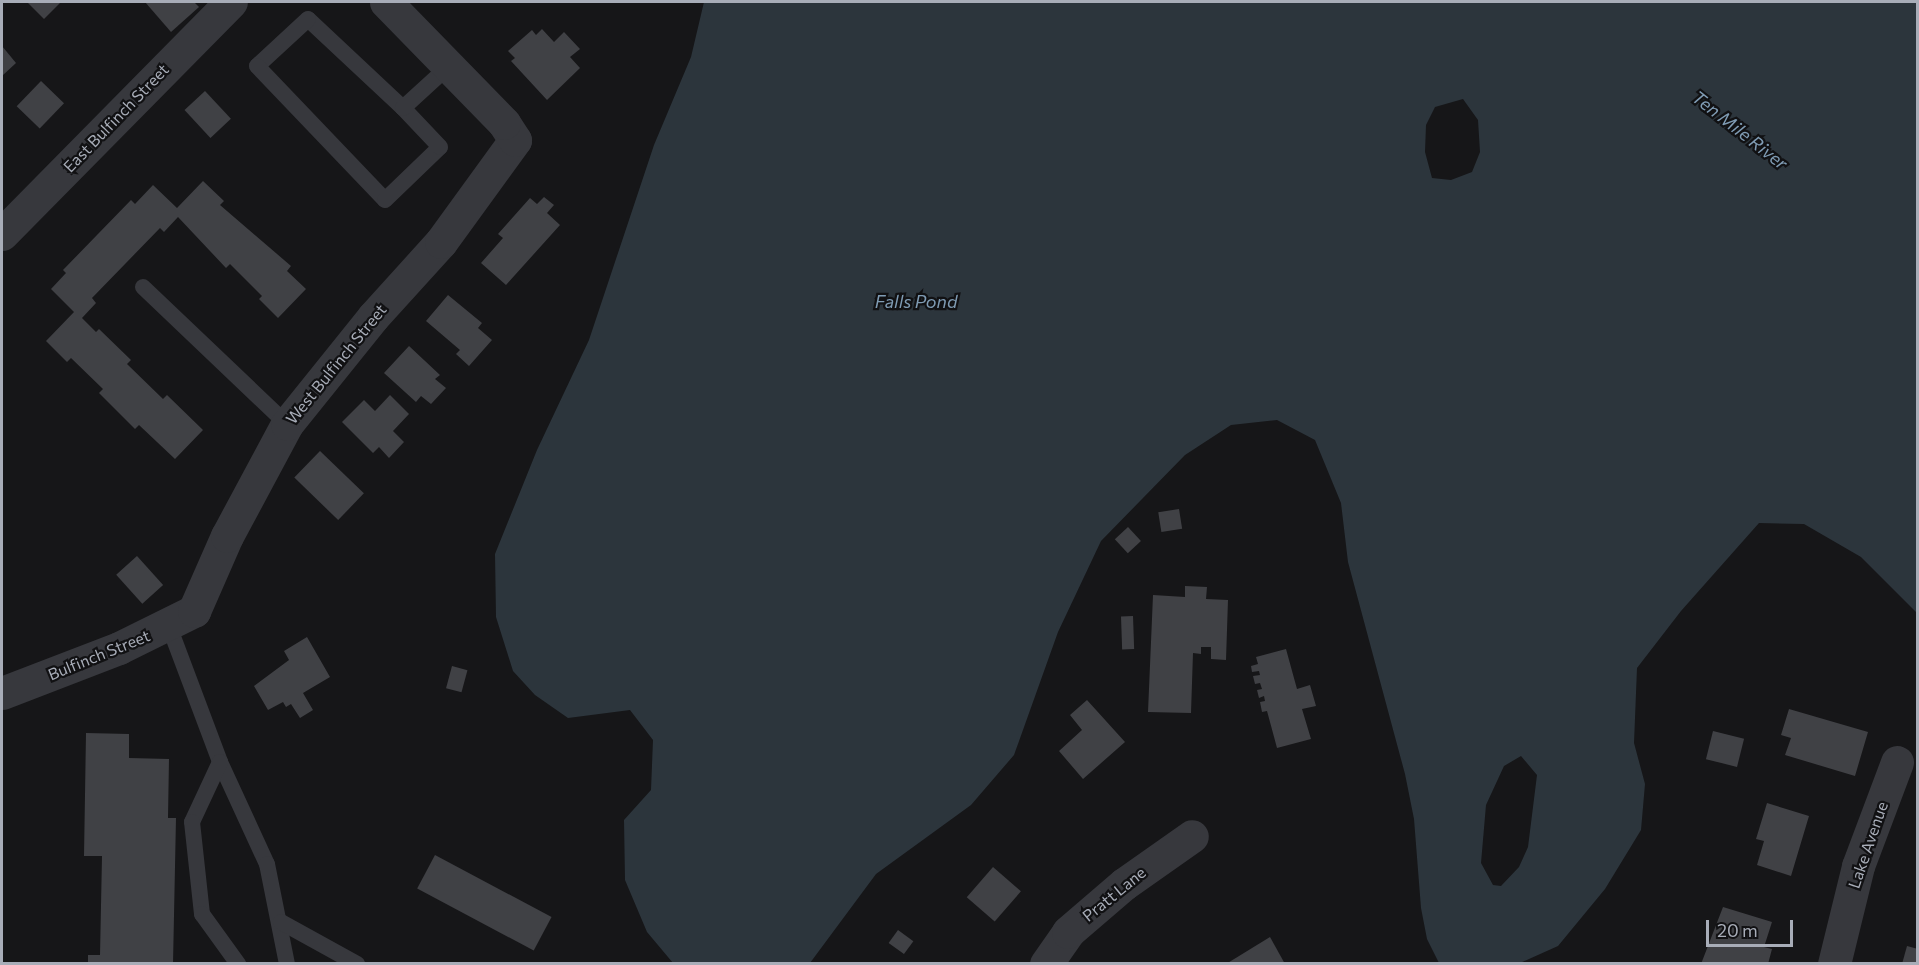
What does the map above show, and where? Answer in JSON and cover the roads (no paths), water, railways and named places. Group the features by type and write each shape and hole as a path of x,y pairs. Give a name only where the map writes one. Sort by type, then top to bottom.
{"street":[{"name":"East Bulfinch Street","path":"2,234 231,2"},
{"path":"386,2 448,66"},
{"name":"West Bulfinch Street","path":"182,619 286,424 373,317 441,242 514,140 504,123 448,66"},
{"name":"Bulfinch Street","path":"2,693 182,619"},
{"name":"Lake Avenue","path":"1834,963 1858,866 1897,762"},
{"name":"Pratt Lane","path":"1046,963 1068,932 1124,884 1192,836"}],"lane":[{"path":"308,19 403,108 440,147 385,200 257,66 308,19"},
{"path":"403,108 448,66"},
{"path":"143,287 286,424"},
{"path":"182,619 220,762 267,864 281,922 287,963"},
{"path":"220,762 192,822 202,914 238,963"},
{"path":"281,922 357,963"}],"water":[{"name":"Falls Pond","path":"704,2 1917,2 1917,613 1861,557 1804,524 1759,523 1681,611 1637,668 1634,743 1645,784 1641,830 1605,889 1558,946 1520,963 1439,963 1427,939 1421,908 1414,819 1405,774 1348,562 1341,503 1315,440 1277,420 1231,425 1185,455 1101,541 1058,632 1014,755 971,805 876,874 810,963 673,963 647,932 625,880 624,820 651,790 653,740 630,710 568,718 535,695 513,671 496,617 495,554 537,450 589,340 654,145 691,57","holes":["1463,99 1478,120 1480,152 1472,172 1451,180 1432,178 1425,152 1426,125 1435,107","1521,756 1537,775 1528,847 1519,867 1501,886 1493,885 1481,863 1486,805 1504,766"]}],"water label":[{"name":"Ten Mile River","path":"1740,130"}]}
